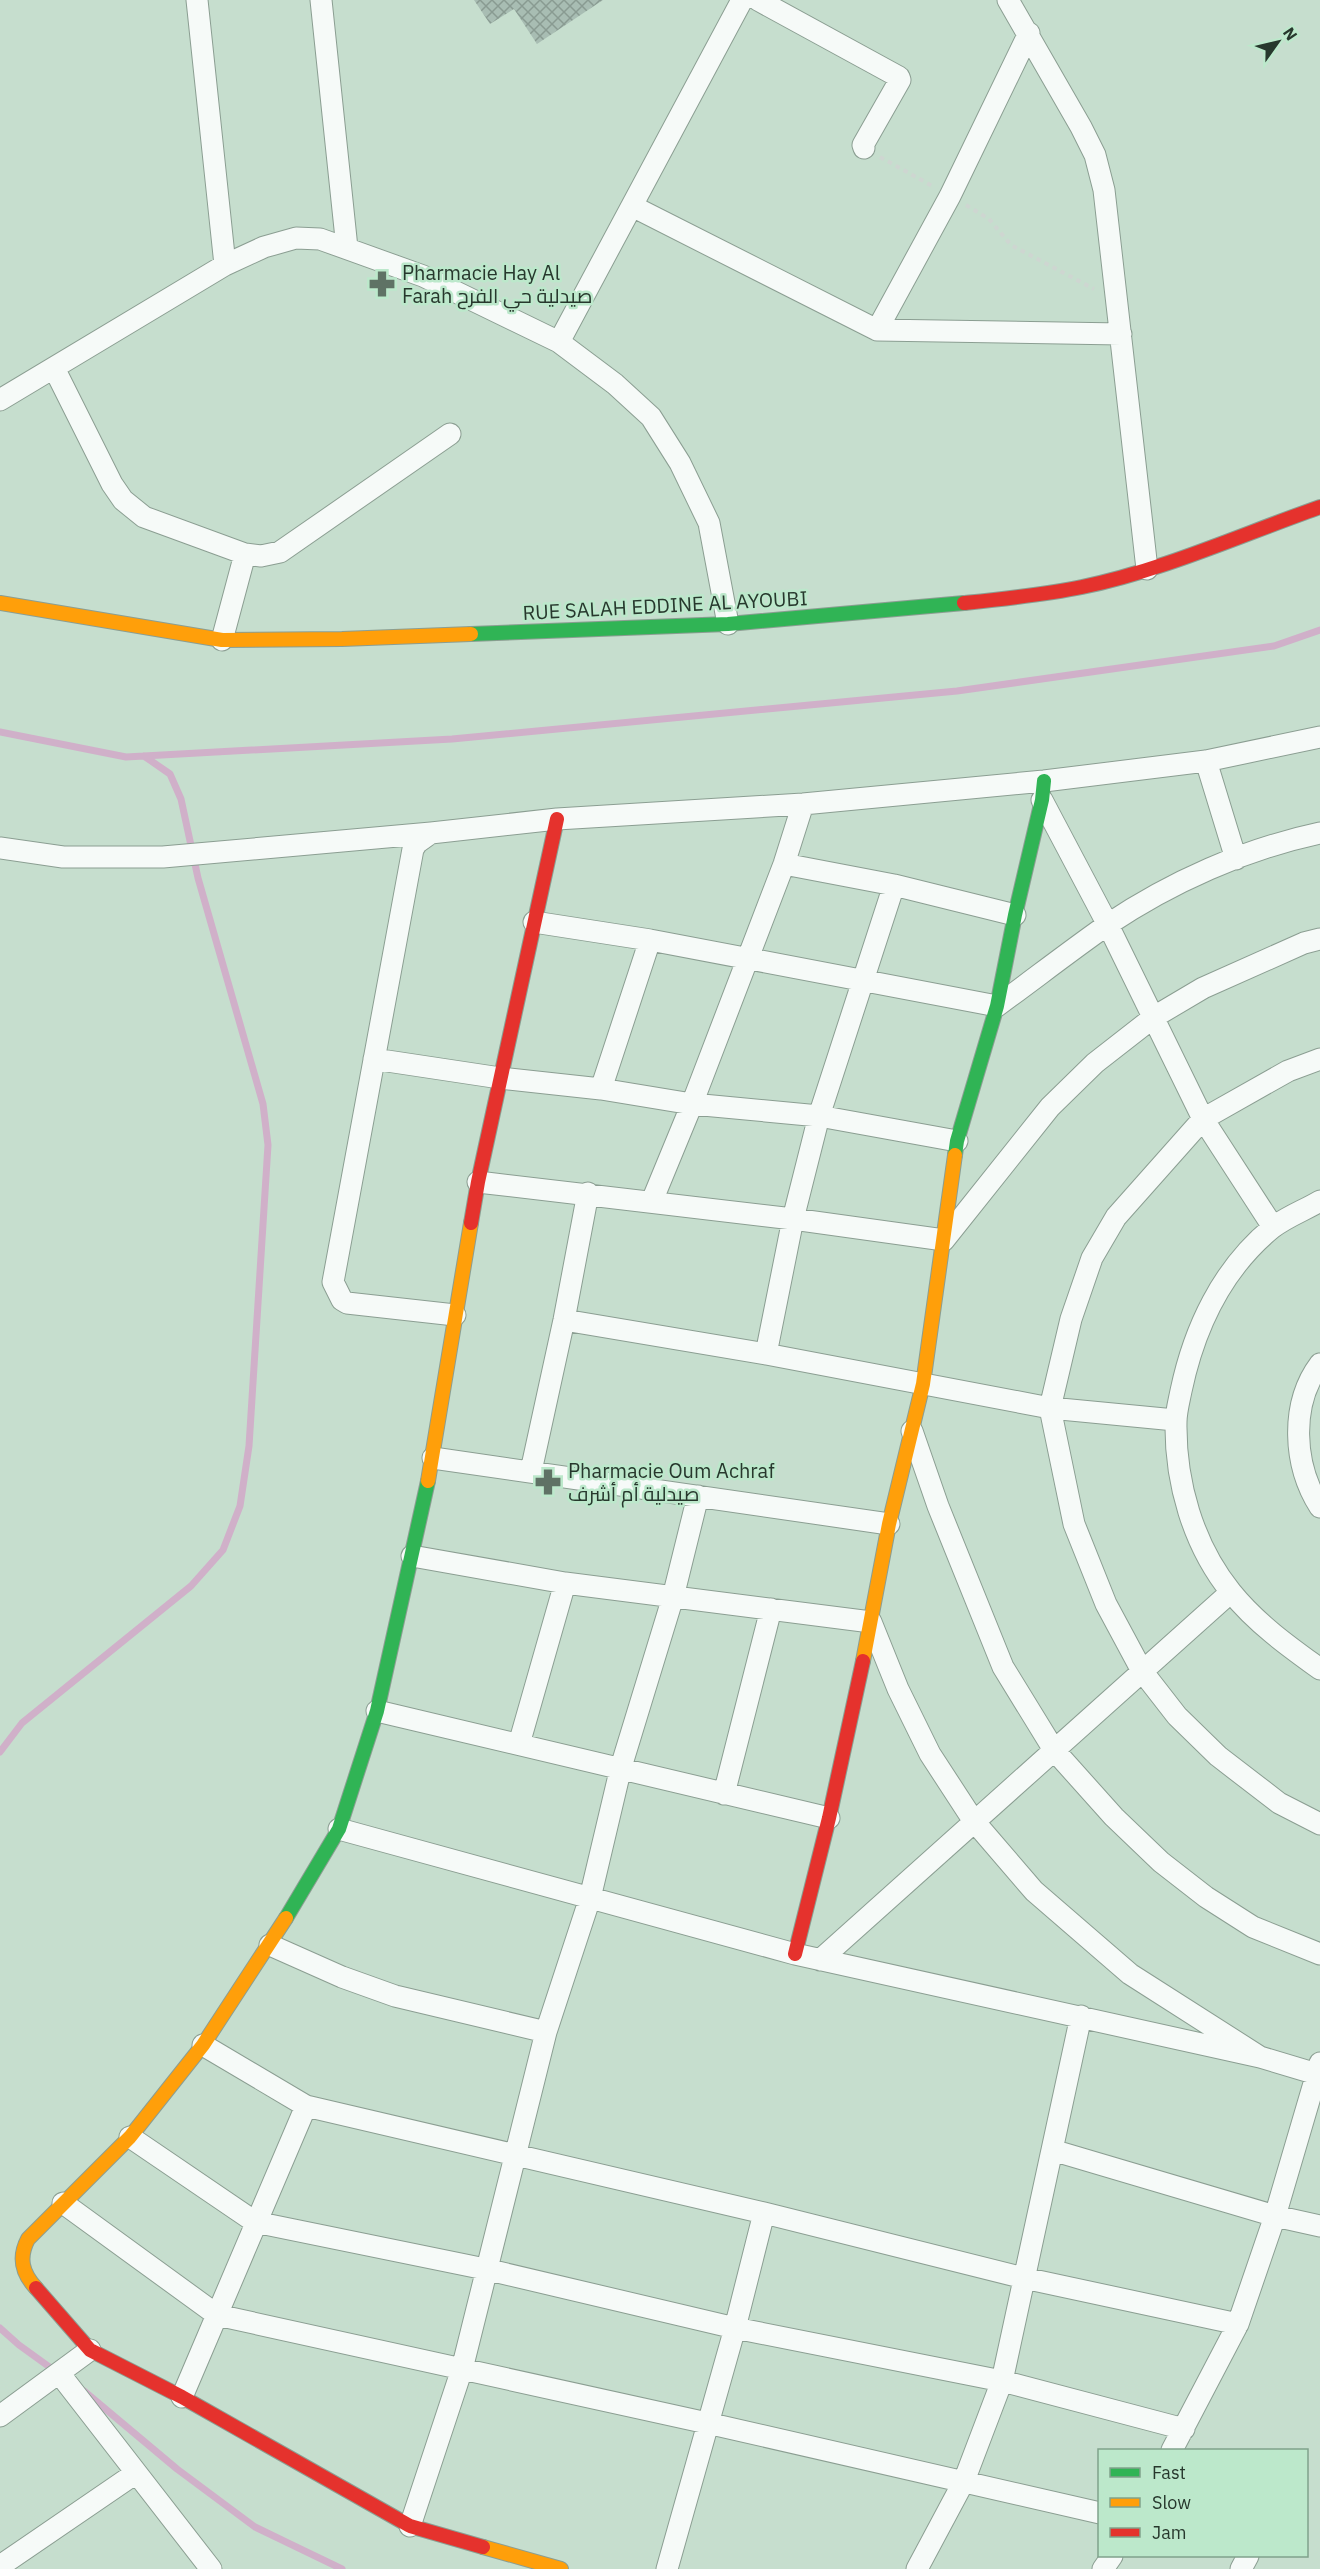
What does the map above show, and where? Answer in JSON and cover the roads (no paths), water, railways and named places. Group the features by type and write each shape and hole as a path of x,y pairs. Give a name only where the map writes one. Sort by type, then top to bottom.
{"street":[{"path":"197,0 225,265"},
{"path":"321,0 347,248"},
{"path":"559,342 742,0"},
{"path":"758,0 899,77 900,80 863,145 864,148"},
{"path":"1008,0 1029,33 1095,155 1104,190 1146,569"},
{"path":"877,330 950,196 1029,33"},
{"path":"632,206 877,330 1121,334"},
{"path":"0,400 225,265 264,247 296,238 320,239 423,276 559,342 615,384 651,417 680,463 708,524 728,624"},
{"path":"54,368 112,484 123,500 144,517 245,554 261,556 280,552 450,434"},
{"name":"RUE SALAH EDDINE AL AYOUBI","path":"0,603 222,640 342,639 728,624 1017,598 1083,587 1146,569 1320,507"},
{"path":"222,640 245,554"},
{"path":"0,848 63,857 163,856 431,833 557,819 1043,791 1206,761 1320,736"},
{"path":"1206,761 1236,859"},
{"path":"795,1954 829,1818 871,1622 889,1524 923,1384 957,1141 997,1006 1043,791"},
{"path":"1043,791 1203,1119 1273,1227"},
{"path":"652,1201 693,1104 784,864 803,804"},
{"path":"557,819 478,1182 433,1458 412,1556 377,1711 339,1829 270,1945 203,2045 130,2137 28,2239 23,2249 22,2263 27,2277 84,2354 182,2397 410,2526 561,2569"},
{"path":"431,833 417,843 413,849 333,1282 336,1291 342,1299 348,1302 455,1316"},
{"path":"534,922 747,957 862,982 997,1006 1108,925 1190,877 1236,859 1320,833"},
{"path":"784,864 894,885 1015,915"},
{"path":"766,1354 793,1219 819,1116 894,885"},
{"path":"944,1240 1050,1107 1095,1063 1154,1017 1203,988 1304,943 1320,939"},
{"path":"601,1089 650,940"},
{"path":"374,1059 500,1078 601,1089 693,1104 819,1116 957,1141"},
{"path":"1320,1059 1287,1071 1203,1119 1116,1217 1092,1258 1071,1319 1050,1408 1074,1524 1106,1604 1142,1671 1177,1716 1218,1756 1279,1803 1320,1824"},
{"path":"478,1182 588,1193 944,1240"},
{"path":"531,1471 564,1320 588,1193"},
{"path":"1320,1201 1273,1227 1235,1266 1207,1311 1188,1357 1176,1420 1180,1471 1188,1513 1206,1554 1231,1592 1271,1634 1320,1669"},
{"path":"564,1320 766,1354 1050,1408 1176,1420"},
{"path":"1320,1364 1313,1373 1298,1414 1301,1461 1320,1507"},
{"path":"912,1431 938,1506 1003,1667 1054,1750 1161,1862 1206,1897 1253,1927 1320,1954"},
{"path":"433,1458 889,1524"},
{"path":"410,2526 462,2369 485,2269 546,2032 591,1898 621,1767 673,1597 698,1496"},
{"path":"412,1556 565,1583 871,1622"},
{"path":"519,1744 565,1583"},
{"path":"820,1960 973,1820 1231,1592"},
{"path":"724,1794 771,1609"},
{"path":"871,1622 898,1689 930,1754 973,1820 1034,1891 1130,1974 1260,2057"},
{"path":"377,1711 829,1818"},
{"path":"339,1829 795,1954 1081,2016 1319,2071 1275,2216 1238,2324 1173,2449"},
{"path":"270,1945 342,1977 395,1996 546,2032"},
{"path":"917,2569 964,2481 1002,2381 1081,2016"},
{"path":"203,2045 306,2106 764,2213 1024,2278 1238,2324"},
{"path":"182,2397 306,2106"},
{"path":"130,2137 255,2222 485,2269 735,2328 1002,2381 1184,2429"},
{"path":"1052,2150 1275,2216 1320,2226"},
{"path":"63,2203 217,2315 707,2423 1098,2513"},
{"path":"667,2569 735,2328 764,2213"},
{"path":"0,2416 58,2381 84,2354"},
{"path":"58,2381 136,2474 207,2565 223,2569"},
{"path":"0,2566 136,2474"}],"waterway":[{"path":"0,732 126,757 452,739 957,691 1274,646 1320,630"},
{"path":"0,1752 22,1723 191,1586 223,1550 240,1506 249,1446 268,1145 263,1104 198,878 181,799 170,774 144,756"},
{"path":"0,2328 55,2371"},
{"path":"84,2391 177,2469 255,2527 342,2569"}],"place":[{"name":"Pharmacie Hay Al Farah صيدلية حي الفرح","path":"382,284"},
{"name":"Pharmacie Oum Achraf صيدلية أم أشرف","path":"548,1482"}]}
